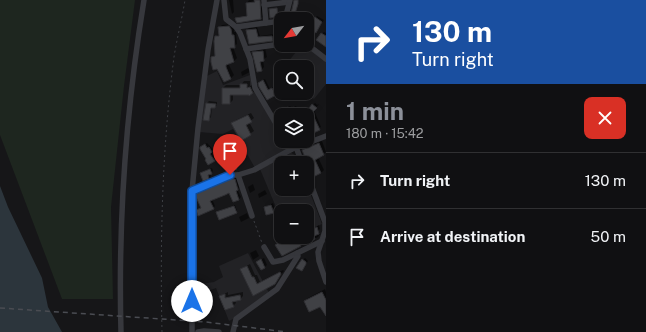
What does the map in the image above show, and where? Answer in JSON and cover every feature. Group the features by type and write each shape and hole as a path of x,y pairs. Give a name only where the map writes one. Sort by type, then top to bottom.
{"street":[{"path":"121,332 120,272 126,148 135,52 144,0"},
{"path":"192,332 192,191 208,50 217,0"},
{"path":"224,0 226,19 236,27 250,59 255,88 274,120"},
{"path":"266,23 264,2 290,1 287,12"},
{"path":"236,27 274,22"},
{"path":"246,49 274,45"},
{"path":"314,50 326,59"},
{"path":"314,140 326,136"},
{"path":"192,191 230,175 238,175 254,170 294,148 298,156"},
{"path":"238,175 252,216"},
{"path":"314,193 325,222 325,231 318,252 319,261 326,282"},
{"path":"264,247 272,262 283,260 322,241"},
{"path":"318,252 326,251"},
{"path":"233,332 236,319 277,289 298,256 297,253"},
{"path":"198,332 219,332"}],"path":[{"path":"162,332 160,266 163,174 174,56 185,0"},
{"path":"252,216 264,247"}],"shaded area":[{"path":"0,0 135,0 111,207 113,299 62,299 0,135"},
{"path":"296,52 314,52 326,61 326,84 314,99 314,60 290,60"},
{"path":"217,71 223,85 250,75 253,90 274,124 274,148 289,149 274,156 255,168 233,129 223,134 199,132 207,76"},
{"path":"291,153 296,156 285,156"},
{"path":"274,162 274,196 311,196 322,224 314,228 314,204 275,204 260,169"},
{"path":"0,186 8,207 42,278 48,307 62,332 0,332"},
{"path":"248,253 269,293 229,321 216,288 194,296 194,285 214,282 223,277 219,266"}],"building":[{"path":"254,0 260,0 261,19 237,23 235,18 247,16 246,3 255,2"},
{"path":"294,0 298,0 296,12 291,12"},
{"path":"277,8 277,12 274,12 274,18 270,18 269,9"},
{"path":"315,17 322,22 316,33 314,32"},
{"path":"229,26 232,35 234,35 235,48 230,48 234,62 226,65 231,79 224,82 217,69 213,70 211,57 215,56 214,41 215,36 219,36 218,27"},
{"path":"256,29 258,37 272,36 273,41 249,44 246,30"},
{"path":"321,33 326,36 326,47 316,40"},
{"path":"263,51 264,61 260,62 262,71 257,72 252,52"},
{"path":"263,80 268,90 272,88 274,96 267,100 258,83"},
{"path":"240,84 247,84 247,88 250,87 253,93 249,96 230,95 230,104 222,104 222,88 240,88"},
{"path":"206,103 216,104 215,108 211,108 209,121 203,120"},
{"path":"312,104 317,108 314,111 314,108 309,108"},
{"path":"248,115 252,122 246,125 251,135 241,141 231,123"},
{"path":"314,117 320,130 314,133"},
{"path":"319,143 324,155 315,160 321,173 314,176 314,156 304,156 302,150 314,148 314,145"},
{"path":"205,144 212,152 210,154 215,161 208,165 200,149 200,147"},
{"path":"233,162 237,169 230,171 227,166"},
{"path":"210,169 212,174 208,175 209,179 203,181 200,173"},
{"path":"230,179 235,179 238,190 236,191 239,200 233,202 229,193 210,201 214,209 198,216 196,210 201,208 196,194"},
{"path":"271,205 274,213 266,215 264,207"},
{"path":"234,206 237,213 219,220 216,212"},
{"path":"317,227 319,234 314,236 314,228"},
{"path":"300,244 301,246 282,256 275,245"},
{"path":"261,259 265,268 261,270 256,262"},
{"path":"302,259 306,262 306,264 302,271 296,268"},
{"path":"247,266 257,284 280,272 281,274 275,284 253,296 240,269"},
{"path":"322,292 326,300 326,316 320,307 309,312 304,301"},
{"path":"225,294 225,298 240,295 241,300 232,302 234,307 225,310 219,296"}],"railway":[{"path":"0,308 206,322 287,332"}],"route":[{"path":"192,301 192,191 230,175"}]}
